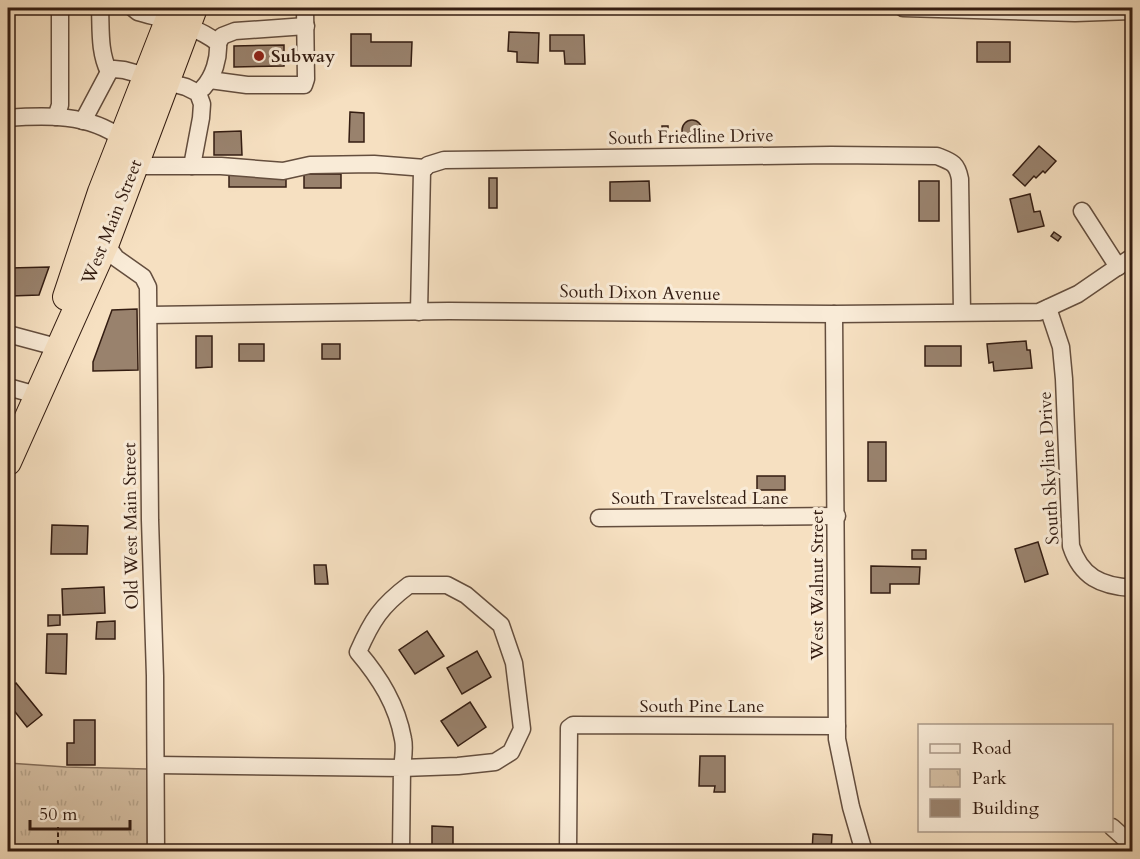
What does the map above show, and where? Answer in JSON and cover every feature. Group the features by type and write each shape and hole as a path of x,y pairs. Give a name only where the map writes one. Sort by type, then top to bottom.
{"highway":[{"name":"West Main Street","path":"8,462 98,234 123,154 181,15"},
{"name":"West Main Street","path":"20,433 49,345 98,234"}],"street":[{"path":"56,117 60,105 60,8"},
{"path":"100,8 101,48 103,61 109,72"},
{"path":"133,8 138,12 181,15 218,43"},
{"path":"83,121 109,72 114,69 186,87 304,85 306,8"},
{"path":"903,8 1075,13 1132,12"},
{"path":"192,166 204,86 219,52 218,43 222,36 234,31 306,26"},
{"path":"8,118 39,116 83,121 109,129 123,154 192,166 283,171 310,165 374,164 425,168 423,171 419,312"},
{"name":"South Friedline Drive","path":"425,168 444,160 831,155 937,156 958,168 960,179 962,312"},
{"path":"1082,211 1118,267"},
{"name":"Old West Main Street","path":"98,234 116,258 143,277 148,288 156,852"},
{"name":"South Dixon Avenue","path":"149,315 419,312 834,314 1039,312 1078,294 1132,257"},
{"name":"South Skyline Drive","path":"1048,308 1061,347 1071,546 1080,567 1097,581 1132,588"},
{"name":"West Walnut Street","path":"834,314 837,739 851,807 864,852"},
{"path":"8,334 49,345"},
{"path":"8,387 33,394"},
{"name":"South Travelstead Lane","path":"599,518 837,516"},
{"path":"156,765 402,768 495,762 511,752 522,729 514,663 501,625 466,595 447,585 409,585 389,599 369,626 358,652 392,700 404,741 402,768 401,852"},
{"name":"South Pine Lane","path":"568,852 568,728 573,725 837,726"},
{"path":"1113,828 1132,845"}],"path":[{"path":"58,827 58,852"}],"green space":[{"path":"8,763 147,769 147,851 8,851"}],"building":[{"path":"509,32 539,33 538,63 517,62 517,52 508,51"},
{"path":"351,34 371,34 371,42 412,42 411,66 351,66"},
{"path":"550,35 584,35 585,64 565,64 564,51 550,51"},
{"path":"977,42 1010,42 1010,62 977,62"},
{"name":"Subway","path":"284,45 284,66 234,67 234,46"},
{"path":"350,112 364,113 364,142 349,142"},
{"path":"692,120 699,123 702,130 699,137 692,140 685,137 682,130 685,123"},
{"path":"662,126 668,126 668,139 662,139"},
{"path":"241,131 242,155 214,155 214,132"},
{"path":"1039,146 1056,161 1045,173 1043,171 1036,178 1034,176 1025,186 1013,175"},
{"path":"304,174 341,174 341,188 304,188"},
{"path":"229,175 286,175 286,187 229,187"},
{"path":"489,178 497,178 497,208 489,208"},
{"path":"649,181 650,201 610,201 610,182"},
{"path":"919,181 939,181 939,221 919,221"},
{"path":"1030,194 1034,212 1040,211 1044,226 1018,232 1010,199"},
{"path":"1054,232 1061,237 1058,241 1051,236"},
{"path":"49,267 39,295 11,296 10,268"},
{"path":"137,309 138,370 93,371 93,362 112,310"},
{"path":"196,336 212,336 212,367 196,368"},
{"path":"1026,341 1027,350 1030,350 1032,368 994,371 993,362 989,363 987,344"},
{"path":"239,344 264,344 264,361 239,361"},
{"path":"322,344 340,344 340,359 322,359"},
{"path":"925,346 961,346 961,366 925,366"},
{"path":"868,442 886,442 886,481 868,481"},
{"path":"757,476 785,476 785,490 757,490"},
{"path":"52,525 88,526 87,554 51,554"},
{"path":"1038,542 1048,574 1025,582 1015,549"},
{"path":"912,550 926,550 926,559 912,559"},
{"path":"314,565 326,565 328,584 315,584"},
{"path":"871,566 920,567 919,584 890,584 890,593 871,593"},
{"path":"104,587 105,613 63,615 62,589"},
{"path":"48,615 60,615 60,625 48,626"},
{"path":"115,621 115,639 96,639 97,622"},
{"path":"427,631 444,656 415,674 399,650"},
{"path":"47,634 67,634 66,674 46,673"},
{"path":"477,651 491,677 462,694 447,668"},
{"path":"16,683 42,715 27,727 8,703 8,690"},
{"path":"470,702 486,727 458,746 441,721"},
{"path":"74,720 95,720 95,765 67,765 67,743 74,743"},
{"path":"700,756 725,756 725,792 714,792 715,786 699,786"},
{"path":"432,826 453,827 453,849 450,848 450,852 432,852"},
{"path":"813,834 832,835 831,852 812,852"}],"place":[{"name":"Subway","path":"259,56"}]}
